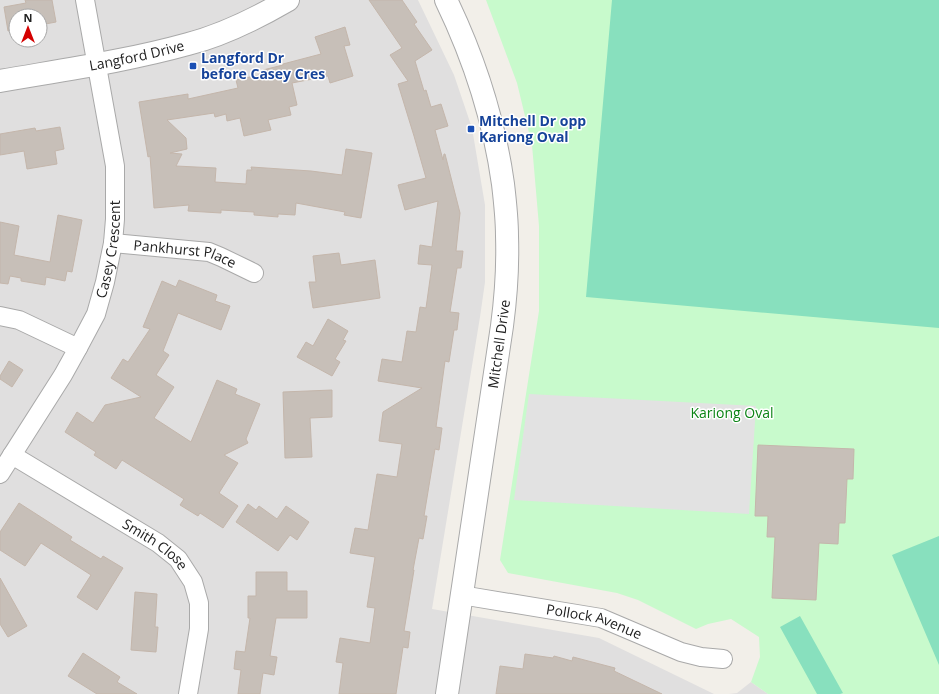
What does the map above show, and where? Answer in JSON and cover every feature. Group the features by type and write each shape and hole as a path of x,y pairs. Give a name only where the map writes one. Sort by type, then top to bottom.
{"street":[{"name":"Casey Crescent","path":"0,474 63,375 96,314 113,244 115,219 114,166 85,0"},
{"name":"Langford Drive","path":"0,81 96,64 189,44 224,32 266,13 288,0"},
{"name":"Mitchell Drive","path":"446,0 474,66 490,120 501,171 507,234 507,278 502,326 447,694"},
{"name":"Pankhurst Place","path":"113,244 209,252 254,273"},
{"path":"0,316 19,320 78,348"},
{"name":"Smith Close","path":"12,455 158,543 178,559 193,582 199,603 198,629 188,694"},
{"name":"Pollock Avenue","path":"461,595 601,618 681,652 702,657 723,659"}],"shaded area":[{"path":"0,0 418,0 454,75 472,128 485,205 485,282 432,609 599,638 714,694 0,694"},
{"path":"529,394 756,406 749,514 514,500"},
{"path":"751,682 768,694 729,694 737,693"}],"green space":[{"name":"Kariong Oval","path":"486,0 939,0 939,694 768,694 751,682 760,657 759,637 731,619 708,624 696,629 638,600 617,593 508,573 500,560 539,311 539,226 532,145 517,83"},
{"path":"612,0 939,0 939,328 586,297"},
{"path":"939,536 939,665 892,555"},
{"path":"800,616 843,693 817,694 780,627"}],"building":[{"path":"25,0 52,0 56,22 48,24 48,8 8,8 8,31 4,7 26,3"},
{"path":"369,0 402,0 417,22 414,24 432,50 415,61 424,91 426,90 431,107 441,104 448,126 435,130 443,160 445,154 460,213 456,251 463,251 461,268 457,268 450,312 459,313 457,330 454,330 449,362 445,361 436,427 442,428 439,450 435,449 424,516 427,516 423,539 419,538 413,570 404,631 410,632 408,648 403,647 396,694 339,694 343,663 336,662 340,638 370,643 375,608 367,607 375,557 350,553 355,528 368,530 377,474 397,477 402,444 379,441 383,412 422,388 378,381 382,359 402,362 407,331 416,332 420,307 426,308 432,265 418,264 420,245 432,247 438,201 405,210 398,185 426,178 398,84 408,81 390,55 402,48"},
{"path":"345,27 350,45 344,46 353,76 330,83 328,76 292,83 297,105 289,107 291,115 268,120 271,130 244,136 240,118 227,121 226,114 215,117 214,113 167,120 186,138 187,149 170,153 182,154 176,166 216,168 215,182 246,184 247,170 252,170 251,167 311,171 342,175 346,149 372,153 361,218 344,215 345,212 296,203 295,215 278,214 278,217 254,215 254,212 221,210 221,213 188,211 189,205 154,208 150,156 148,157 139,102 188,94 188,99 238,88 236,80 264,74 263,70 321,54 315,37"},
{"path":"60,127 64,149 55,151 57,164 27,169 24,151 0,155 0,134 35,128 36,131"},
{"path":"58,215 82,220 72,272 67,271 65,281 46,277 45,285 21,281 21,278 10,276 8,284 0,283 0,222 19,226 14,255 50,262"},
{"path":"339,253 341,265 375,260 380,298 313,308 309,282 316,282 313,256"},
{"path":"179,280 217,295 215,301 230,306 221,330 178,313 163,351 169,355 156,375 174,387 154,418 191,442 217,380 237,389 235,394 260,404 246,439 248,443 224,455 238,463 219,493 238,506 223,528 200,513 198,516 180,505 184,499 122,460 116,469 94,455 96,452 65,432 77,412 93,423 105,405 141,397 111,378 123,359 128,362 150,329 143,327 162,281 176,287"},
{"path":"328,319 348,331 343,340 346,341 335,359 340,362 332,376 297,357 306,342 313,346"},
{"path":"9,361 23,370 12,387 0,379 0,376"},
{"path":"332,390 332,417 310,418 312,457 285,458 283,392"},
{"path":"758,445 854,449 853,479 847,479 845,523 839,523 838,544 819,543 816,600 772,598 775,537 767,537 768,516 755,516"},
{"path":"19,503 72,537 70,540 101,559 103,556 123,568 97,610 77,597 91,575 41,543 25,566 0,550 0,532"},
{"path":"248,504 256,510 259,506 277,519 286,506 309,522 297,540 290,535 278,551 236,522"},
{"path":"256,572 287,572 287,591 307,591 307,618 276,618 270,656 277,657 274,675 263,673 260,694 238,694 241,670 234,669 236,651 245,652 250,618 248,618 248,596 256,596"},
{"path":"0,578 27,626 8,637 0,624"},
{"path":"135,592 157,594 155,627 158,627 156,652 131,650"},
{"path":"83,653 120,677 117,682 137,694 97,694 68,676"},
{"path":"525,654 553,658 554,656 572,661 573,657 615,668 614,671 662,694 496,694 500,666 523,669"}],"place":[{"name":"Langford Dr before Casey Cres","path":"193,66"},
{"name":"Mitchell Dr opp Kariong Oval","path":"471,129"}]}
